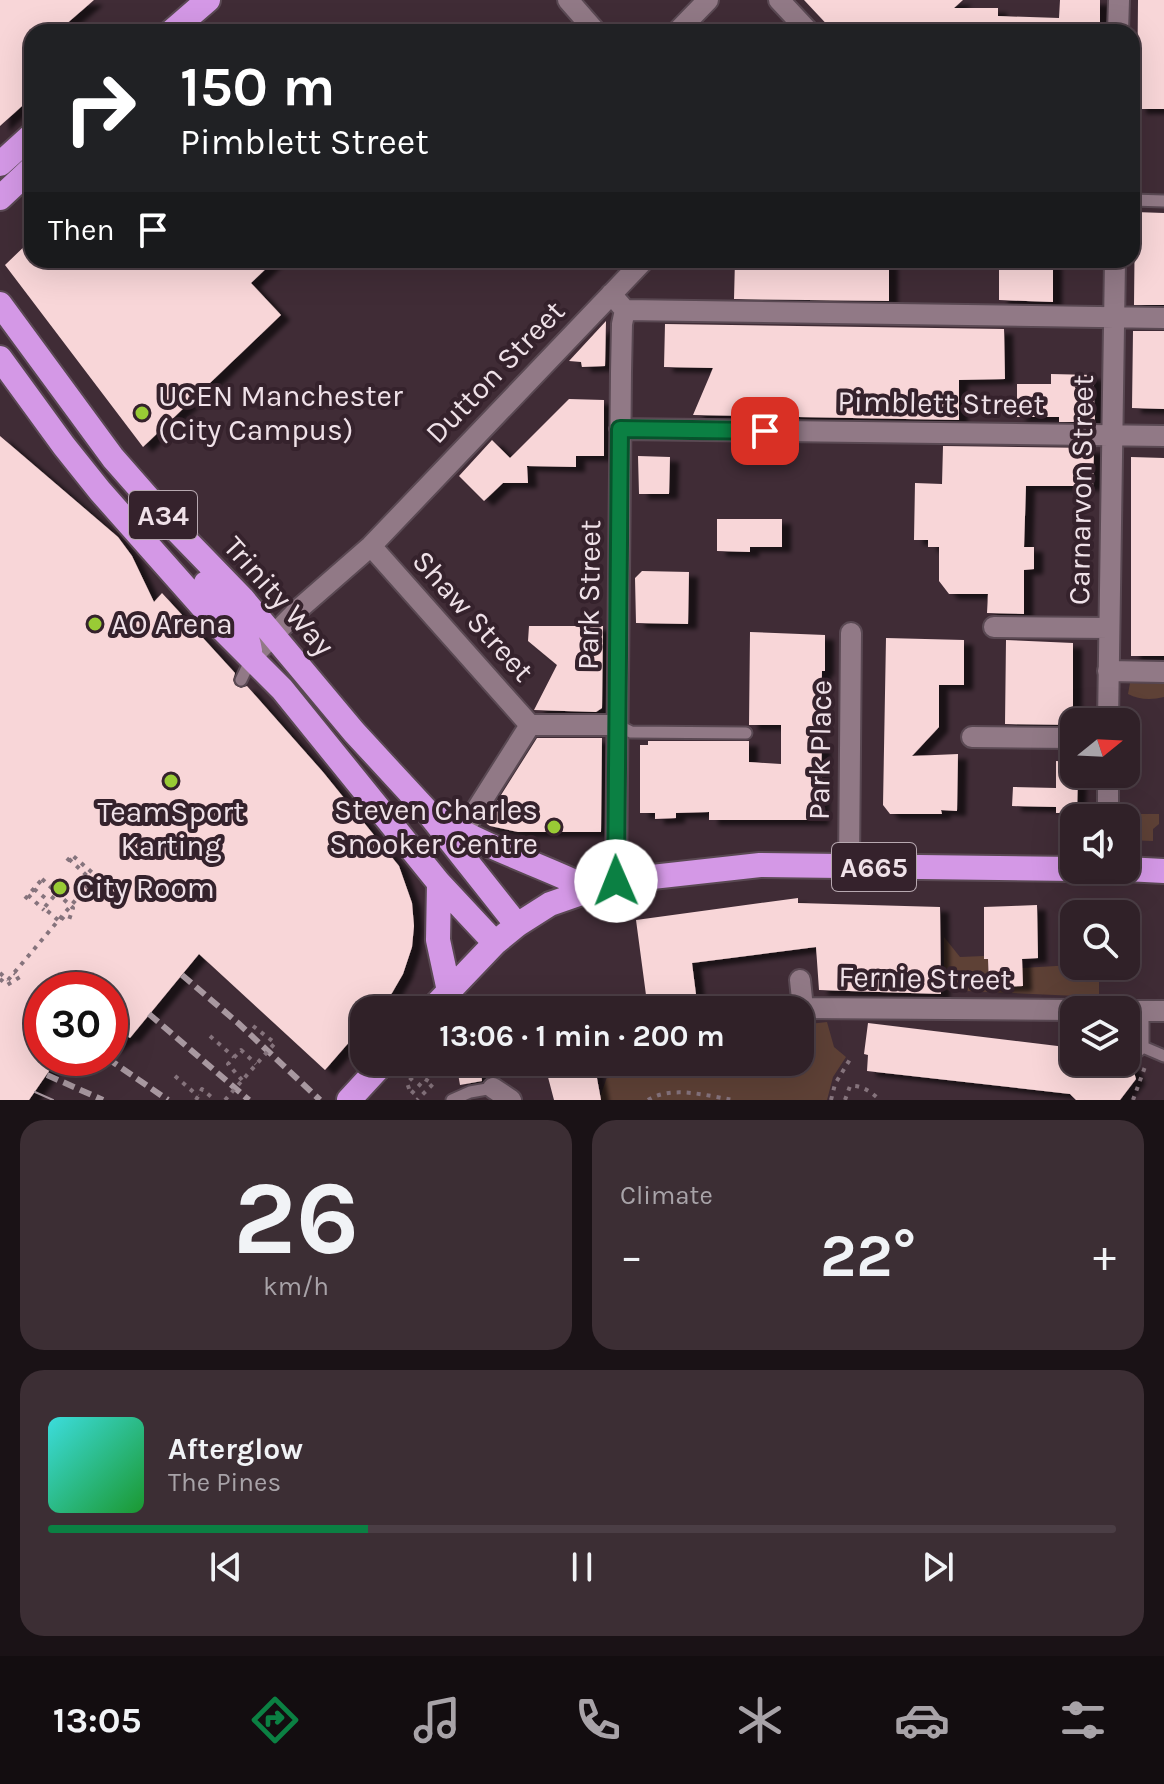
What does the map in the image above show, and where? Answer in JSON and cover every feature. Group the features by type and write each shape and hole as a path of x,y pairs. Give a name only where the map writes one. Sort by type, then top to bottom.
{"highway":[{"path":"180,24 208,0"},
{"path":"0,164 24,142"},
{"path":"0,198 24,176"},
{"name":"Trinity Way","path":"0,304 113,458 273,634 376,757 426,810 517,925"},
{"name":"Trinity Way","path":"0,358 100,491 223,630 246,669 282,689 439,883 495,943"},
{"path":"178,532 192,566 238,620 249,639 246,669"},
{"path":"426,810 464,834 590,889"},
{"name":"A665","path":"444,996 495,943 517,925 550,904 616,881 760,865 1060,869"},
{"path":"1140,870 1164,871"},
{"path":"439,883 438,940 449,991"},
{"path":"349,1100 371,1076"}],"street":[{"path":"685,24 708,0"},
{"path":"779,0 802,24"},
{"path":"1118,24 1119,0"},
{"path":"570,1 589,24"},
{"name":"Dutton Street","path":"246,669 273,634 371,546 618,302 639,268"},
{"name":"Carnarvon Street","path":"1108,708 1115,268"},
{"path":"618,302 1164,318"},
{"name":"Park Street","path":"616,881 622,324 618,302"},
{"name":"Pimblett Street","path":"620,429 1164,436"},
{"name":"Shaw Street","path":"371,546 530,725"},
{"path":"994,627 1109,628"},
{"name":"Park Place","path":"849,867 851,633"},
{"path":"1108,671 1164,672"},
{"path":"464,834 530,725 617,725"},
{"path":"972,737 1060,738"},
{"name":"Fernie Street","path":"800,980 803,1008 1060,1010"},
{"path":"1140,1011 1164,1011"},
{"path":"493,1088 511,1100"}],"lane":[{"path":"1140,200 1164,201"},
{"path":"617,725 631,732 746,733"},
{"path":"1140,1035 1143,1047"},
{"path":"1143,1047 1164,1056"},
{"path":"452,1100 470,1092 493,1088"}],"path":[{"path":"72,855 94,878 104,885 98,886 68,860 72,855"},
{"path":"43,878 73,908 68,923 59,925 27,897 43,878"},
{"path":"0,976 8,980 94,878"},
{"path":"34,889 49,901"},
{"path":"68,923 44,908 55,895 69,907"},
{"path":"0,976 7,985 20,977 14,973"},
{"path":"225,1100 275,1043 253,1026"},
{"path":"210,1036 234,1057"},
{"path":"242,1080 228,1064 234,1057 241,1050 256,1064"},
{"path":"831,1100 835,1084 852,1056"},
{"path":"1133,1100 1147,1062"},
{"path":"175,1076 197,1098 202,1089 215,1100"},
{"path":"414,1076 407,1083 411,1094 425,1079 433,1084 417,1100"},
{"path":"845,1100 850,1086 855,1086 871,1091 880,1100"},
{"path":"648,1100 656,1095 677,1092 734,1100"}],"shaded area":[{"path":"1130,683 1164,684 1164,697 1146,699 1132,696 1128,694"},
{"path":"1140,814 1159,814 1159,824 1153,829 1153,841 1140,840"},
{"path":"944,937 960,957 984,956 988,959 989,987 1022,986 1022,968 1060,966 1060,980 1099,980 1099,996 944,990"},
{"path":"827,1022 834,1047 846,1057 833,1077 827,1100 599,1100 607,1076 814,1076 814,1023"}],"building":[{"path":"0,0 94,0 66,24 24,24 24,104 0,126"},
{"path":"804,0 963,0 954,8 998,8 998,16 1059,18 1060,0 1100,0 1100,24 826,24"},
{"path":"1138,0 1164,0 1164,109 1140,109"},
{"path":"1140,212 1164,213 1164,305 1134,305 1134,268 1140,268"},
{"path":"24,247 24,268 267,268 251,283 281,315 143,447 5,265"},
{"path":"735,268 889,268 889,301 734,299"},
{"path":"999,268 1053,268 1053,302 999,300"},
{"path":"606,321 605,366 582,367 581,362 569,361"},
{"path":"665,324 1004,329 1005,379 959,380 959,420 693,415 713,368 664,367"},
{"path":"1133,331 1164,331 1164,409 1132,408"},
{"path":"1051,374 1093,375 1095,422 1059,422 1059,417 1017,417 1017,384 1051,384"},
{"path":"569,399 604,400 604,456 576,456 576,467 527,466 528,483 503,483 484,501 459,476 492,440 510,458"},
{"path":"0,436 118,537 132,556 154,602 162,593 235,673 235,685 241,688 247,686 323,772 399,866 412,903 414,926 412,947 403,974 389,996 350,996 350,1041 325,1070 199,954 130,1038 128,972 24,972 24,1076 46,1076 29,1100 0,1100"},
{"path":"943,446 1094,448 1093,486 1026,486 1024,547 1034,547 1034,569 1024,570 1024,614 987,613 988,594 949,594 939,581 939,547 928,547 928,540 914,540 915,483 942,484"},
{"path":"638,456 670,457 669,494 639,494"},
{"path":"1131,457 1164,458 1164,656 1131,656"},
{"path":"717,519 782,519 782,547 750,547 750,552 717,551"},
{"path":"642,571 689,572 688,624 636,623 635,578"},
{"path":"529,626 603,626 602,708 596,712 534,710 557,665 528,641"},
{"path":"750,632 825,635 825,671 822,671 816,743 822,743 820,820 709,820 709,812 676,813 676,818 655,819 655,813 640,813 640,745 648,745 648,741 749,741 749,762 781,764 781,725 749,725"},
{"path":"886,638 964,640 964,685 939,685 939,727 912,756 958,754 957,811 890,814 883,805"},
{"path":"1006,640 1073,643 1073,708 1060,708 1060,725 1005,724"},
{"path":"537,738 602,738 601,832 518,832 484,822"},
{"path":"1056,761 1060,761 1060,788 1078,788 1077,804 1060,804 1060,813 1056,813 1056,807 1012,806 1013,787 1056,788"},
{"path":"798,898 798,903 940,907 941,994 819,990 816,947 692,963 696,996 646,996 636,920"},
{"path":"1037,905 1038,958 1022,959 1023,986 989,987 988,959 984,959 984,907"},
{"path":"868,1023 1060,1046 1060,1076 1135,1076 1136,1079 1120,1100 1076,1100 1070,1094 867,1071 868,1055 864,1054"},
{"path":"458,1076 481,1076 482,1081 460,1085"},
{"path":"548,1076 597,1076 601,1100 554,1100"}],"tram line":[{"path":"35,1092 53,1100"}],"railway":[{"path":"182,975 320,1100"},
{"path":"149,1014 249,1100"},
{"path":"128,1072 168,1100"},
{"path":"49,1076 103,1100"}],"place":[{"name":"UCEN Manchester (City Campus)","path":"142,413"},
{"name":"AO Arena","path":"95,624"},
{"name":"TeamSport Karting","path":"171,781"},
{"name":"Steven Charles Snooker Centre","path":"554,827"},
{"name":"City Room","path":"60,888"}],"route":[{"path":"616,881 620,429 765,431"}]}
